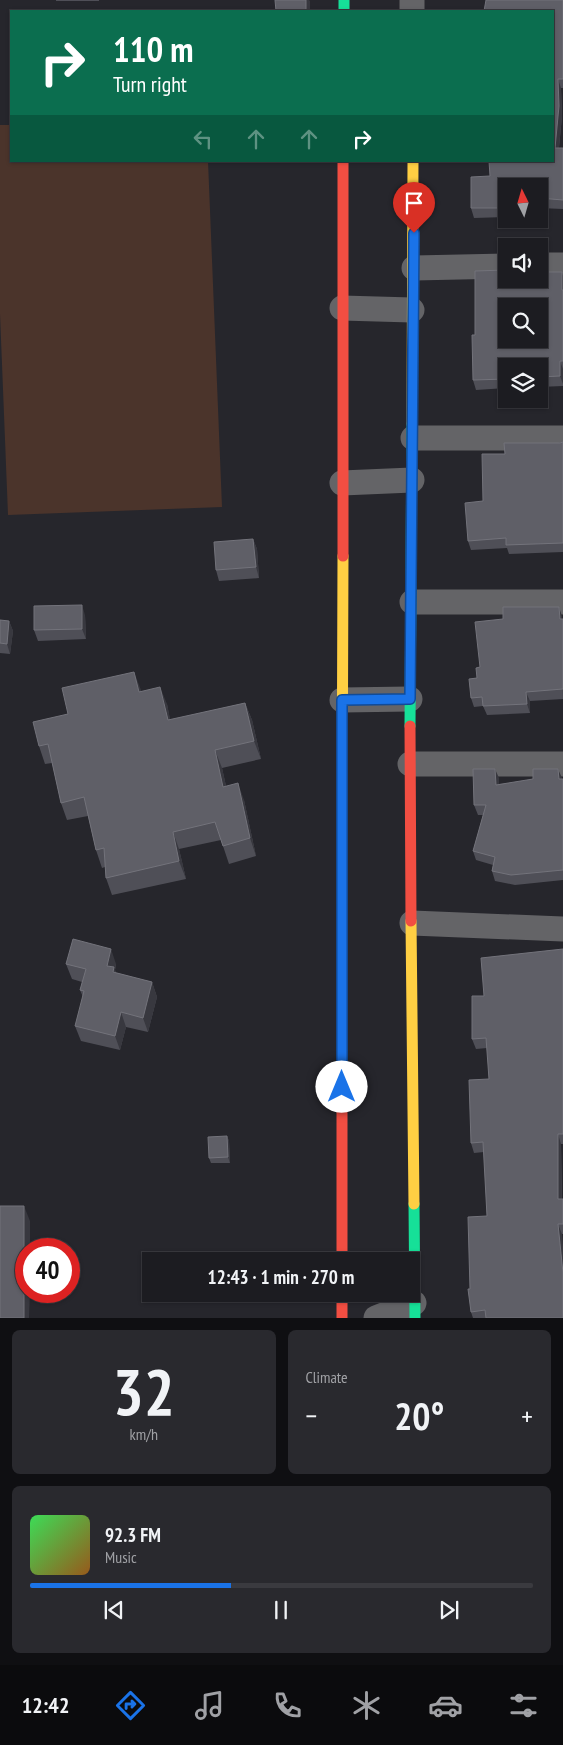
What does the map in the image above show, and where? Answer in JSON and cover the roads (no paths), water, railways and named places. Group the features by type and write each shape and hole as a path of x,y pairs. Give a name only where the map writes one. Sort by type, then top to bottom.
{"street":[{"path":"342,1252 343,162"},
{"path":"376,1318 414,1310 410,764 413,438 412,310 414,268 413,162"},
{"path":"548,265 563,264"},
{"path":"414,268 498,266"},
{"path":"342,308 412,310"},
{"path":"413,438 563,438"},
{"path":"342,483 412,480"},
{"path":"412,602 563,602"},
{"path":"342,700 410,699"},
{"path":"410,764 563,764"},
{"path":"412,922 563,929"},
{"path":"342,1302 342,1318"}]}
